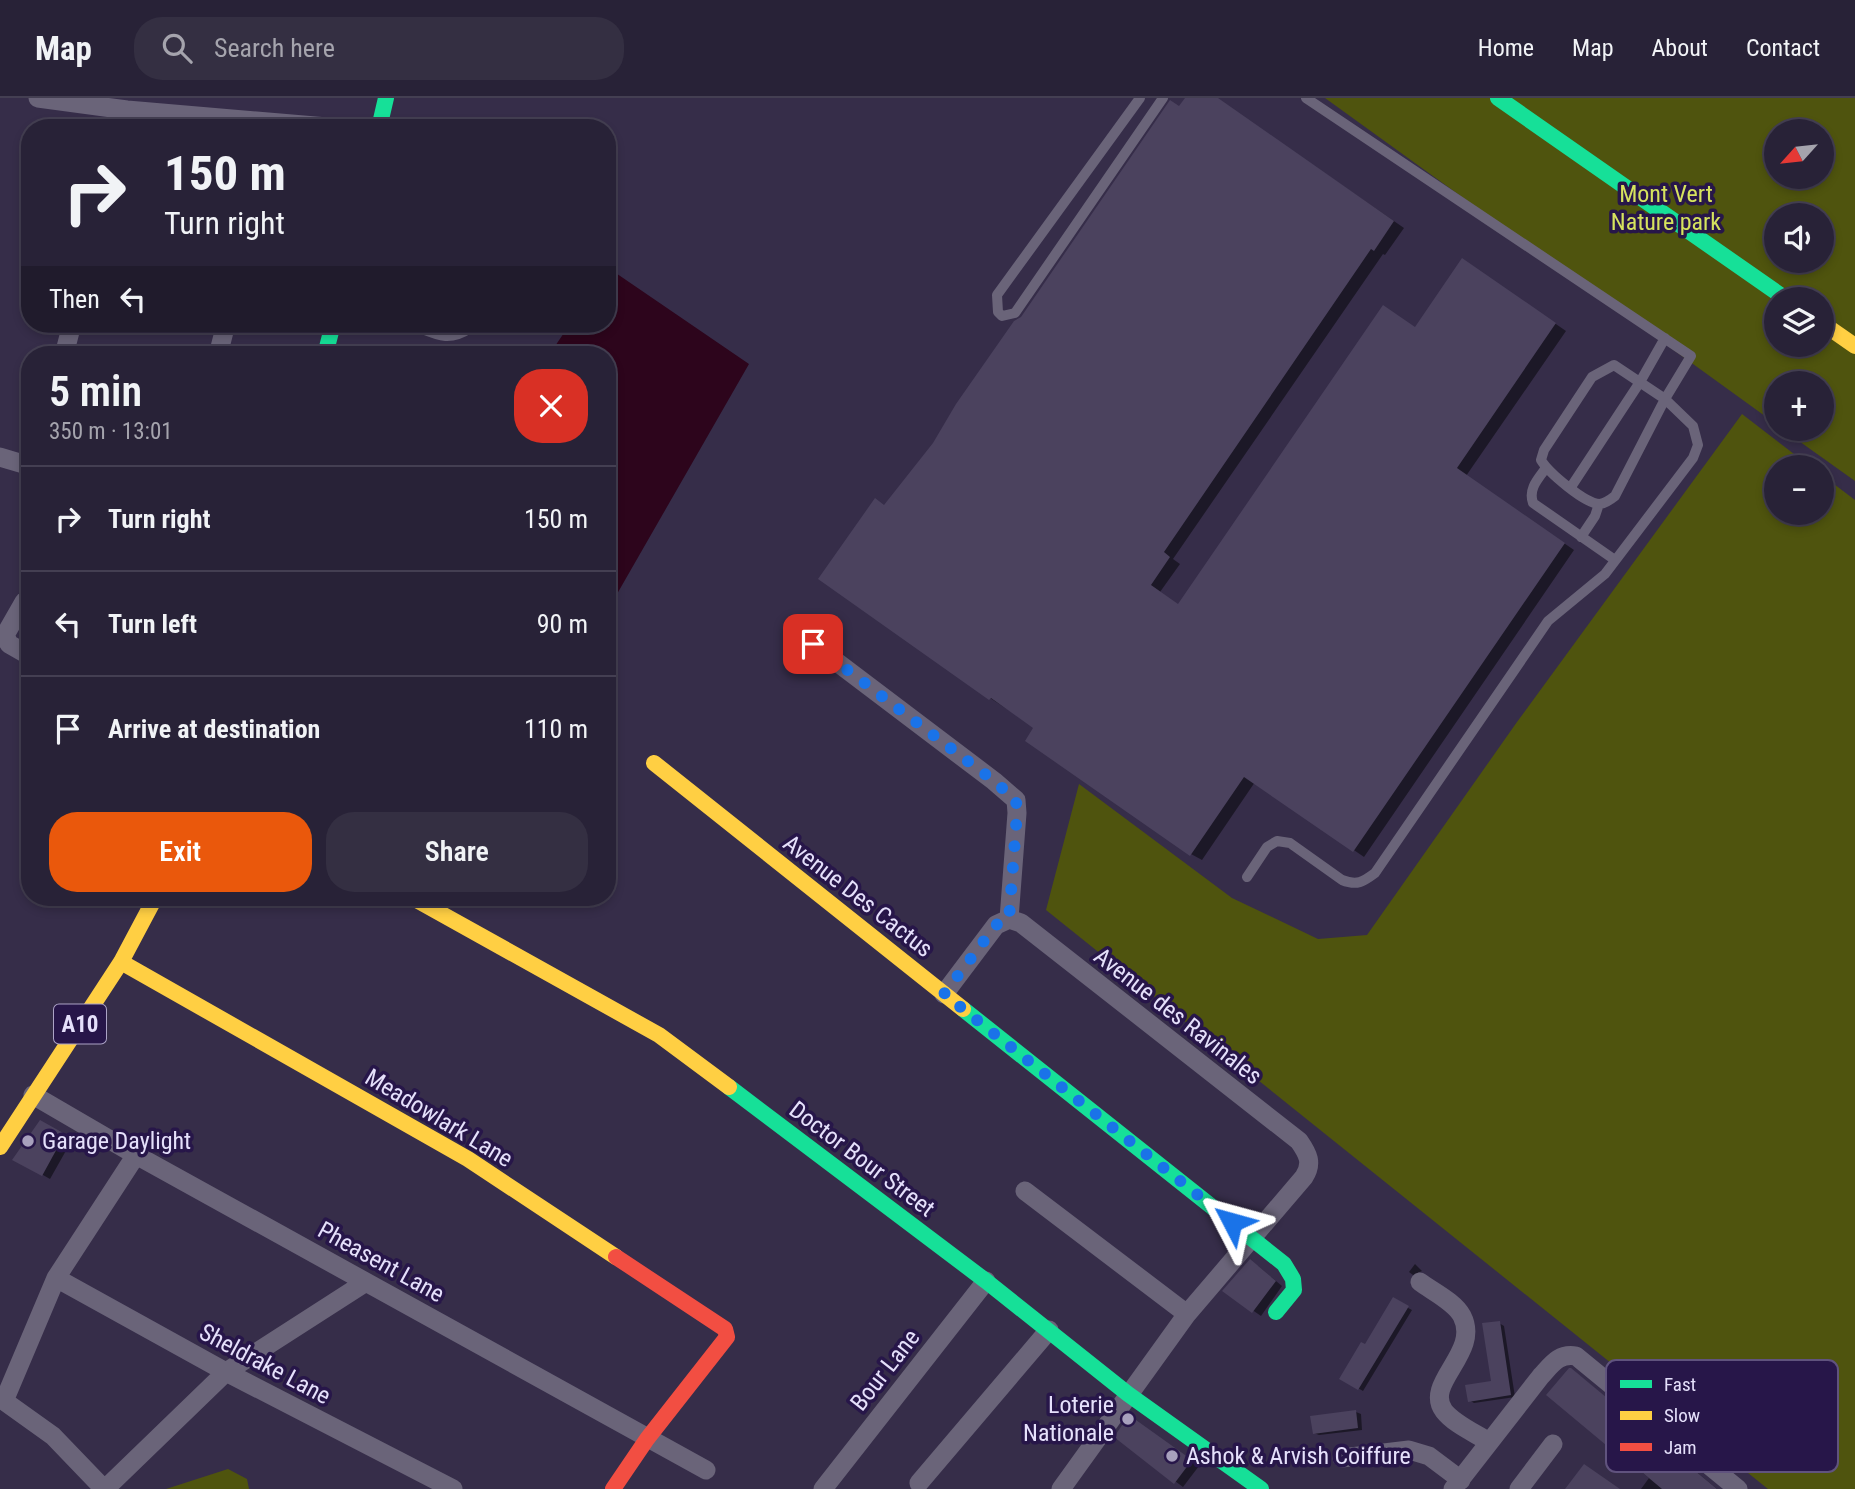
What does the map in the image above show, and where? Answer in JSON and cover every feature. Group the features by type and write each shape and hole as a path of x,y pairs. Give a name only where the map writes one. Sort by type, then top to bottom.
{"street":[{"path":"38,98 125,119"},
{"path":"381,119 386,98"},
{"path":"1498,98 1769,287"},
{"path":"1834,331 1855,346"},
{"path":"0,457 21,463"},
{"path":"21,607 5,635 6,641 21,650"},
{"path":"813,644 1016,800 1009,919 996,925 944,994"},
{"name":"Avenue Des Cactus","path":"654,763 1284,1264 1295,1280 1292,1294 1276,1312"},
{"name":"A10","path":"0,1147 121,962 151,906"},
{"name":"Doctor Bour Street","path":"427,906 659,1035 1049,1330 1128,1394 1261,1489"},
{"name":"Avenue des Ravinales","path":"1009,919 1021,923 1299,1141 1310,1160 1309,1170 1252,1239"},
{"name":"Meadowlark Lane","path":"121,962 468,1159 725,1329 727,1337 647,1439"},
{"name":"Pheasent Lane","path":"33,1095 136,1155 706,1470"},
{"path":"136,1155 56,1278 4,1401 53,1436 104,1489 226,1372 366,1282"},
{"path":"1025,1191 1187,1314"},
{"path":"1061,1489 1187,1314 1252,1239"},
{"name":"Sheldrake Lane","path":"56,1278 226,1372 453,1489"},
{"name":"Bour Lane","path":"823,1489 986,1282"},
{"path":"1420,1282 1462,1316 1466,1330 1463,1351 1440,1388 1439,1398 1443,1410 1489,1442"},
{"path":"919,1483 1049,1330"},
{"path":"1342,1458 1409,1450 1429,1455 1457,1484 1557,1359 1566,1354 1576,1356 1606,1381"},
{"path":"613,1489 647,1439"},
{"path":"1519,1489 1553,1444"},
{"path":"1717,1472 1738,1489"}],"lane":[{"path":"1140,98 997,296 998,312 1002,316 1015,313 1163,98"},
{"path":"1247,877 1268,847 1277,841 1290,843 1342,880 1352,884 1363,883 1375,873 1548,621 1605,574 1693,458 1698,445 1693,426 1665,399 1614,365 1592,377 1544,450 1541,460 1546,468 1590,502 1599,504 1615,496 1665,399 1691,356 1306,98"},
{"path":"1077,187 1093,198"},
{"path":"1571,487 1640,382 1665,338"},
{"path":"1546,468 1531,490 1533,503 1615,560"},
{"path":"1581,537 1595,516 1599,504"}],"green space":[{"name":"Mont Vert Nature park","path":"1325,98 1855,98 1855,481 1834,466 1834,455 1818,455 1799,441 1834,441 1834,371 1764,371 1764,415"},
{"path":"1742,414 1764,431 1764,441 1777,441 1795,455 1764,455 1764,525 1834,525 1834,484 1855,500 1855,1489 1768,1489 1747,1472 1838,1472 1838,1360 1607,1360 1046,910 1079,784 1232,898 1318,939 1367,935 1517,722"},
{"path":"228,1469 247,1479 249,1489 166,1489"}],"shaded area":[{"path":"616,273 749,364 617,594 616,346 555,346 564,333 616,333"}],"building":[{"path":"1185,98 1218,98 1394,221 1374,251 1371,249 1164,552 1170,557 1151,585 1178,604 1383,305 1415,327 1462,258 1556,323 1457,468 1565,543 1353,852 1244,777 1190,856 1025,741 1033,728 818,579 875,498 884,505 933,443 956,404 1014,321 1021,317 1170,100 1179,106"},
{"path":"40,1120 65,1134 42,1176 12,1160"},
{"path":"1250,1259 1276,1281 1252,1313 1222,1291"},
{"path":"1393,1297 1409,1306 1358,1390 1339,1379 1361,1342 1365,1344"},
{"path":"1500,1321 1511,1395 1468,1402 1465,1385 1491,1381 1482,1323"},
{"path":"1571,1368 1606,1397 1606,1445 1546,1395"},
{"path":"1356,1410 1358,1428 1313,1434 1310,1416"},
{"path":"1129,1415 1192,1460 1174,1484 1114,1437"},
{"path":"1584,1464 1620,1489 1565,1489"},
{"path":"1642,1472 1696,1472 1717,1489 1662,1489"}],"traffic: fast":[{"path":"381,119 386,98"},
{"path":"1498,98 1769,287"},
{"path":"327,346 331,333"},
{"path":"963,1009 1284,1264 1293,1279 1294,1290 1276,1312"},
{"path":"729,1087 986,1281 1128,1394 1261,1489"}],"traffic: slow":[{"path":"1834,331 1855,346"},
{"path":"654,763 963,1009"},
{"path":"0,1147 121,962 151,906"},
{"path":"427,906 659,1035 729,1087"},
{"path":"121,962 468,1159 616,1257"}],"traffic: jam":[{"path":"613,1489 647,1439 727,1337 725,1329 616,1257"}],"place":[{"name":"Garage Daylight","path":"28,1141"},
{"name":"Loterie Nationale","path":"1128,1419"},
{"name":"Ashok & Arvish Coiffure","path":"1172,1456"}],"route":[{"path":"813,644 1016,800 1009,919 996,925 944,994 1232,1222"}]}
